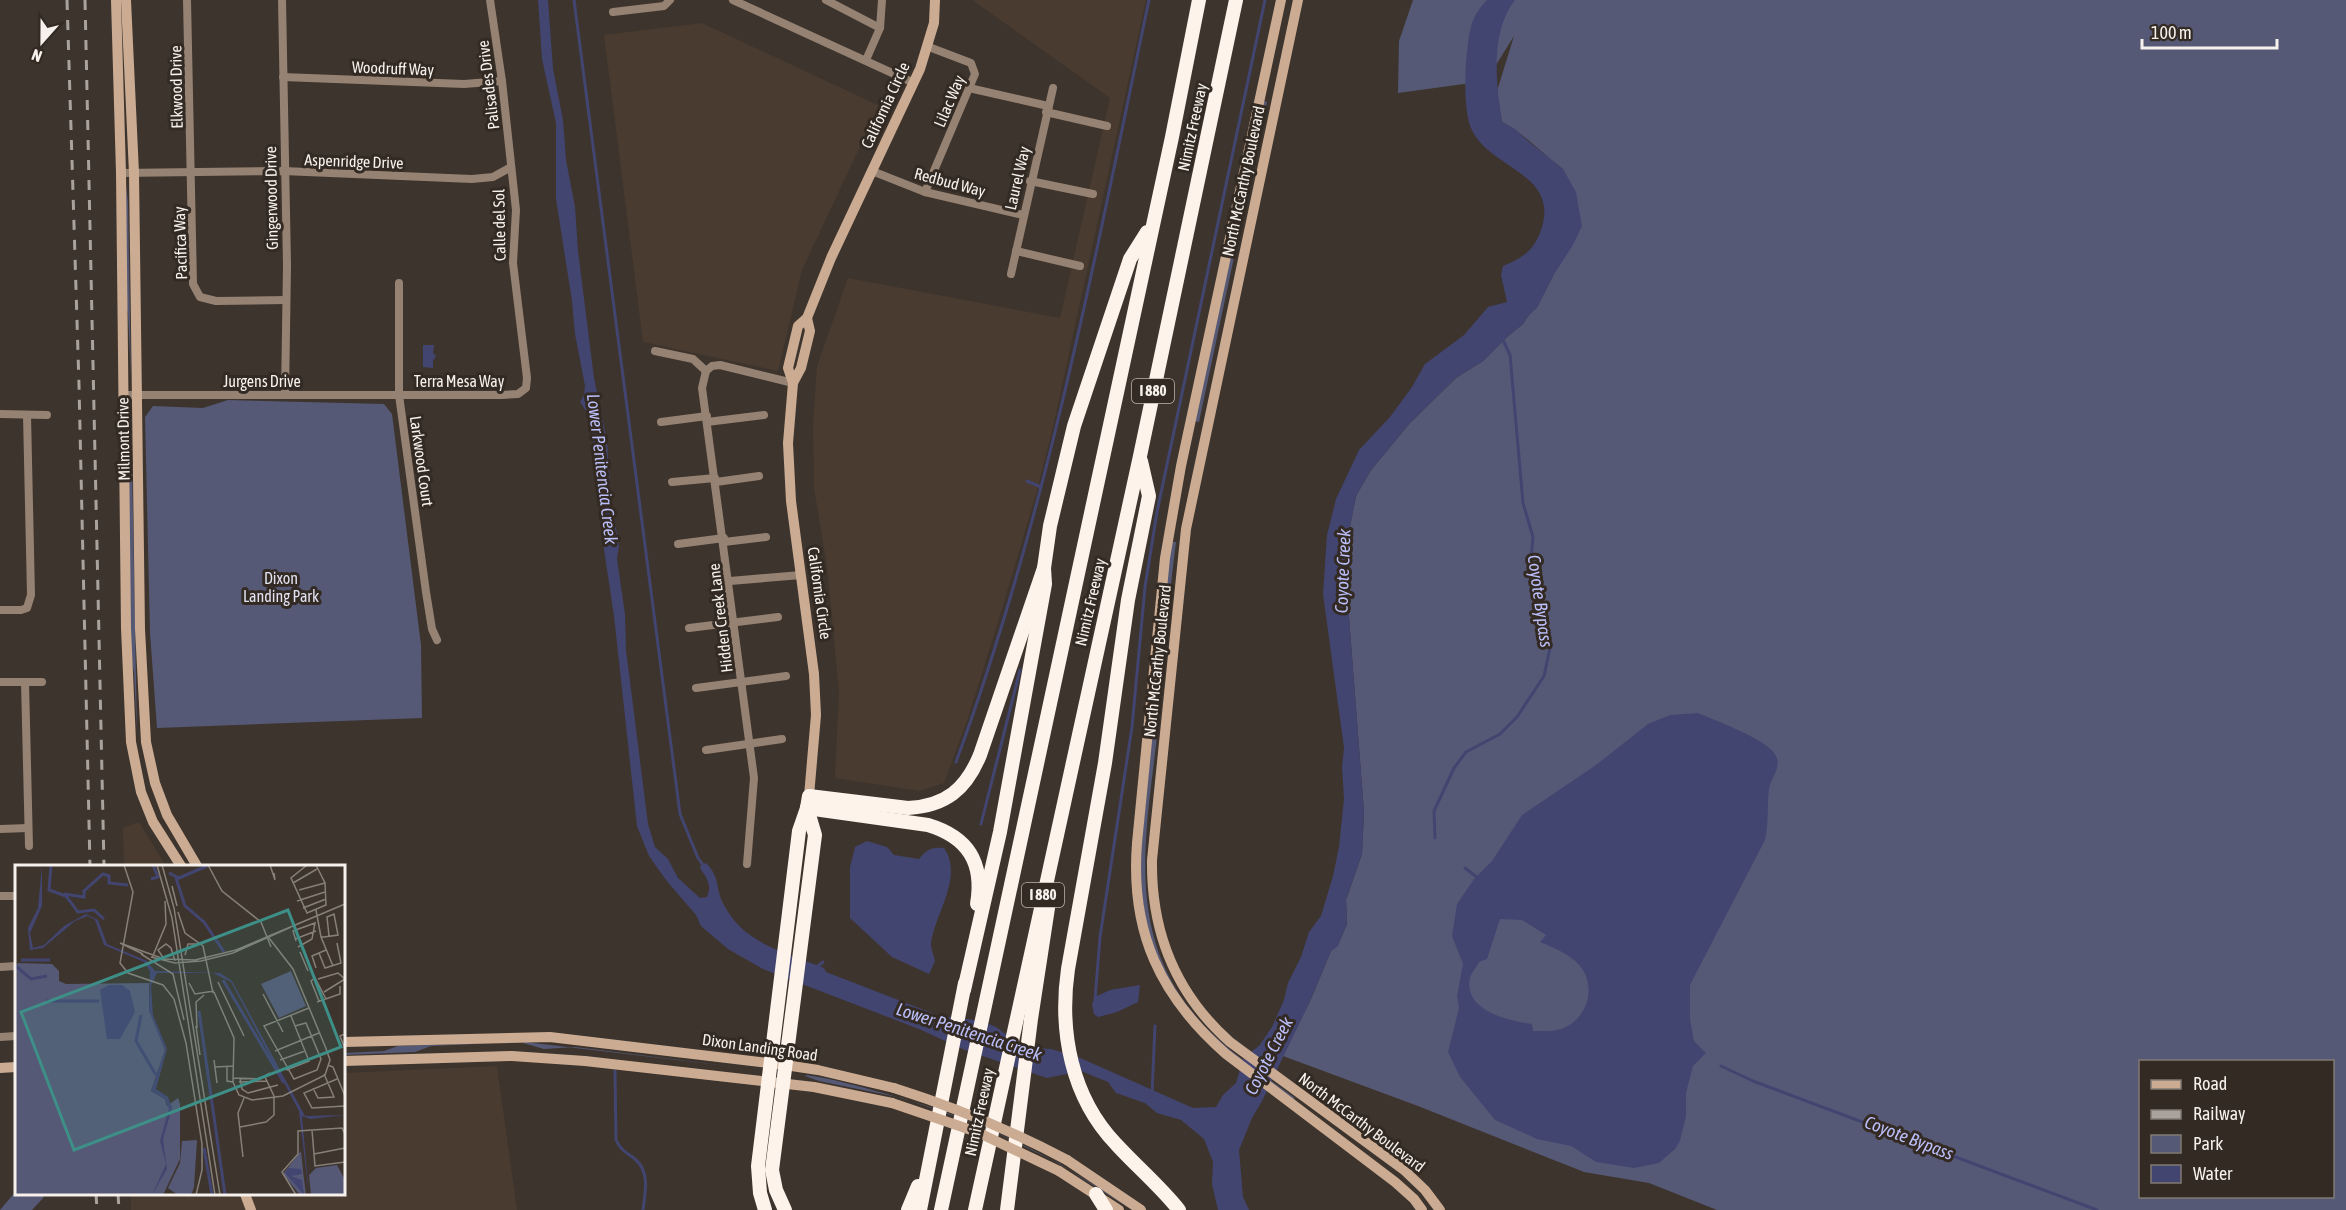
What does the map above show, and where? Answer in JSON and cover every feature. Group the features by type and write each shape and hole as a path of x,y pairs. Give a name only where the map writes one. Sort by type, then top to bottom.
{"highway":[{"name":"Nimitz Freeway","path":"941,1210 1199,0"},
{"name":"Nimitz Freeway","path":"975,1210 1067,781 1140,456 1236,0"},
{"path":"808,802 915,807 942,801 959,790 972,774 1044,568 1050,526 1074,426 1130,259 1152,226"},
{"path":"1140,456 1149,496 1128,600 1108,742 1064,994 1065,1026 1069,1055 1080,1089 1094,1116 1114,1143 1164,1191 1179,1210"},
{"path":"920,1210 964,990 1000,832 1031,670 1045,584 1044,568"},
{"path":"1007,1210 1031,1016 1067,781"},
{"path":"808,802 928,825 946,830 963,842 973,857 978,877 978,897 964,990"},
{"name":"California Circle","path":"765,1210 758,1180 767,1082 799,831 808,802"},
{"name":"California Circle","path":"785,1210 776,1190 772,1170 815,835 808,802"},
{"path":"908,1210 916,1194 934,1132"},
{"path":"1096,1194 1107,1210"}],"main road":[{"name":"Milmont Drive","path":"116,0 121,173 126,628 131,742 141,792 153,822 180,865"},
{"name":"Milmont Drive","path":"126,0 134,173 140,629 146,742 155,783 167,815 196,865"},
{"name":"California Circle","path":"808,802 815,706 814,674 789,472 788,443 793,383 806,352 810,331 807,318 821,280 929,47 934,23 935,0"},
{"name":"North McCarthy Boulevard","path":"1281,0 1173,506 1165,558 1154,667 1136,859 1137,890 1141,920 1156,964 1172,995 1200,1031 1226,1054 1406,1191 1422,1210"},
{"name":"North McCarthy Boulevard","path":"1298,0 1227,327 1184,542 1152,860 1154,903 1163,944 1181,984 1209,1023 1230,1042 1417,1181 1440,1210"},
{"path":"1262,86 1278,89"},
{"path":"1211,324 1227,327"},
{"path":"1154,667 1171,668"},
{"name":"Dixon Landing Road","path":"345,1042 550,1037 819,1070 894,1088 981,1118 1025,1137 1066,1160 1141,1210"},
{"name":"Dixon Landing Road","path":"345,1061 512,1056 585,1061 814,1087 892,1103 977,1132 1059,1172 1119,1210"},
{"path":"1406,1191 1417,1181"},
{"path":"245,1195 251,1210"}],"street":[{"name":"Elkwood Drive","path":"187,0 192,173"},
{"name":"Gingerwood Drive","path":"282,0 285,395"},
{"name":"Palisades Drive","path":"490,0 502,81 511,167"},
{"path":"613,12 664,6 670,0"},
{"path":"733,0 914,83"},
{"path":"826,0 880,27"},
{"path":"866,60 880,27 882,0"},
{"name":"Lilac Way","path":"925,192 975,74 971,63 929,47"},
{"name":"Woodruff Way","path":"283,77 464,84 502,81"},
{"path":"969,88 1107,126"},
{"name":"Laurel Way","path":"1011,274 1030,181 1053,88"},
{"name":"Aspenridge Drive","path":"121,173 284,171 472,179 493,177 511,167"},
{"name":"Calle del Sol","path":"511,167 516,210 513,263 527,378 526,388 518,394"},
{"name":"Redbud Way","path":"872,171 925,192 1023,215"},
{"name":"Pacifica Way","path":"192,173 193,284 200,297 216,301 286,300"},
{"path":"1030,181 1093,194"},
{"path":"1016,251 1080,266"},
{"name":"Larkwood Court","path":"399,283 399,395 426,592 432,629 437,640"},
{"path":"655,351 693,359 706,371 712,366 720,366 793,383"},
{"name":"Hidden Creek Lane","path":"706,371 702,388 730,581 733,623 754,778 747,864"},
{"name":"Jurgens Drive","path":"124,394 399,395"},
{"name":"Terra Mesa Way","path":"399,395 518,394"},
{"path":"0,414 47,415"},
{"path":"0,610 27,608 31,595 27,415"},
{"path":"661,422 764,415"},
{"path":"672,482 759,476"},
{"path":"678,544 766,537"},
{"path":"730,581 801,574"},
{"path":"688,628 778,617"},
{"path":"696,688 786,676"},
{"path":"0,682 42,682"},
{"path":"25,682 29,846"},
{"path":"706,750 782,740"},
{"path":"0,829 28,828"},
{"path":"0,967 15,966"},
{"path":"0,1037 15,1036"}],"shaded area":[{"path":"972,0 1146,0 1037,491 967,721 944,783 920,791 835,778 839,692 827,566 814,488 813,425 817,366 848,278 1060,318 1110,98"},
{"path":"702,23 882,107 872,128 865,136 802,270 778,371 643,342 604,35"},
{"path":"139,822 165,865 124,865 123,828"},
{"path":"497,1066 517,1210 131,1210 131,1195 345,1195 345,1073"}],"green space":[{"path":"1413,0 2346,0 2346,1210 1717,1210 1649,1183 1584,1172 1418,1106 1283,1056 1331,951 1338,945 1347,924 1346,900 1362,854 1364,812 1348,604 1348,537 1356,496 1371,470 1410,423 1456,378 1483,361 1523,324 1537,307 1553,276 1563,169 1502,122 1497,91 1514,36 1486,81 1398,93 1399,41"},
{"path":"1264,101 1267,102 1199,422 1194,421"},
{"path":"126,184 131,378 128,313 123,287"},
{"name":"Dixon Landing Park","path":"228,400 384,404 392,414 421,645 422,718 157,728 150,633 145,417 153,406 203,408"},
{"path":"130,410 137,733 134,673 129,645 127,420"},
{"path":"1170,542 1176,542 1145,861 1146,894 1151,926 1161,958 1176,989 1201,1022 1230,1050 1295,1098 1293,1099 1225,1048 1188,1010 1160,965 1147,930 1139,873"},
{"path":"497,1043 431,1046 415,1052 345,1055 345,1053 384,1051 398,1046"},
{"path":"523,1043 570,1047 544,1049"},
{"path":"570,1047 575,1047 736,1067"},
{"path":"805,1076 896,1097 819,1081"},
{"path":"996,1133 1013,1140 1048,1158"},
{"path":"1070,1171 1103,1190 1132,1210"},
{"path":"15,1192 15,1195 44,1197 32,1210 0,1210"}],"water":[{"name":"Coyote Creek","path":"538,0 548,0 553,69 563,120 566,160 575,207 578,251 594,378 607,441 611,502 619,545 617,559 625,614 626,650 648,824 655,847 668,859 678,878 700,898 707,897 709,889 705,875 700,868 706,863 714,874 721,899 732,918 754,938 767,946 824,968 826,972 937,1015 981,1021 996,1027 1012,1039 1034,1048 1051,1049 1078,1057 1193,1108 1216,1107 1223,1095 1236,1083 1244,1057 1259,1046 1272,1027 1309,932 1321,916 1333,876 1339,847 1344,799 1342,767 1344,748 1323,594 1327,535 1336,499 1359,450 1390,417 1412,387 1425,364 1464,335 1488,307 1507,302 1501,275 1503,266 1531,249 1541,230 1544,211 1541,196 1532,183 1479,142 1471,128 1466,107 1466,63 1473,20 1487,0 1515,0 1507,13 1498,43 1497,75 1502,122 1515,129 1563,169 1576,192 1582,226 1537,308 1483,361 1456,378 1410,423 1371,470 1356,496 1348,537 1348,604 1364,812 1362,854 1346,900 1347,924 1338,946 1331,951 1311,999 1252,1118 1239,1150 1243,1197 1249,1210 1218,1210 1212,1184 1213,1162 1204,1139 1181,1120 1157,1113 1145,1103 1116,1093 1108,1082 1081,1071 1047,1078 965,1050 919,1029 763,969 728,949 701,926 696,915 649,856 637,826 614,616 602,536 591,418 580,402 585,386 575,334 556,199 556,123 542,59"},
{"path":"423,345 434,345 433,353 436,356 433,368 423,367"},
{"path":"1698,713 1742,732 1773,751 1777,758 1777,766 1769,789 1765,840 1690,985 1690,1019 1694,1041 1706,1053 1693,1066 1686,1093 1686,1116 1680,1141 1675,1149 1659,1163 1634,1168 1596,1162 1571,1146 1537,1139 1495,1120 1460,1077 1448,1052 1459,1008 1457,996 1463,964 1452,936 1457,904 1474,879 1492,861 1522,815 1596,765 1648,724 1670,715","holes":["1500,919 1522,920 1546,935 1540,942 1574,960 1587,978 1588,994 1584,1009 1573,1022 1562,1029 1533,1031 1532,1024 1490,1012 1474,999 1470,989 1470,978 1479,962 1487,959"]},
{"path":"867,841 887,847 894,855 919,859 930,849 944,848 949,859 950,883 931,943 935,961 929,974 892,957 850,918 850,867 855,847"},
{"path":"1140,985 1138,1002 1117,1012 1098,1017 1094,1014 1092,1004 1095,997 1110,990"}],"waterway":[{"name":"Lower Penitencia Creek","path":"574,0 680,814 703,865"},
{"path":"956,762 988,669 1043,480 1088,289 1149,0"},
{"path":"1095,1000 1100,937 1132,727 1145,587 1157,512 1265,0"},
{"name":"Coyote Bypass","path":"1435,838 1434,811 1454,768 1466,752 1500,734 1517,717 1544,676 1550,648 1549,637 1540,616 1531,560 1533,537 1523,503 1510,355 1502,338"},
{"path":"1027,481 1041,487"},
{"path":"981,824 1020,670"},
{"name":"Coyote Bypass","path":"1465,868 1478,878"},
{"path":"818,966 823,962"},
{"path":"1152,1093 1155,1026"},
{"name":"Coyote Bypass","path":"1721,1066 1753,1081 2097,1210"},
{"path":"615,1071 616,1140 622,1149 636,1160 643,1171 646,1184 643,1210"}],"railway":[{"path":"67,0 90,865"},
{"path":"85,0 104,865"},
{"path":"96,1195 97,1210"},
{"path":"118,1195 119,1210"}]}
